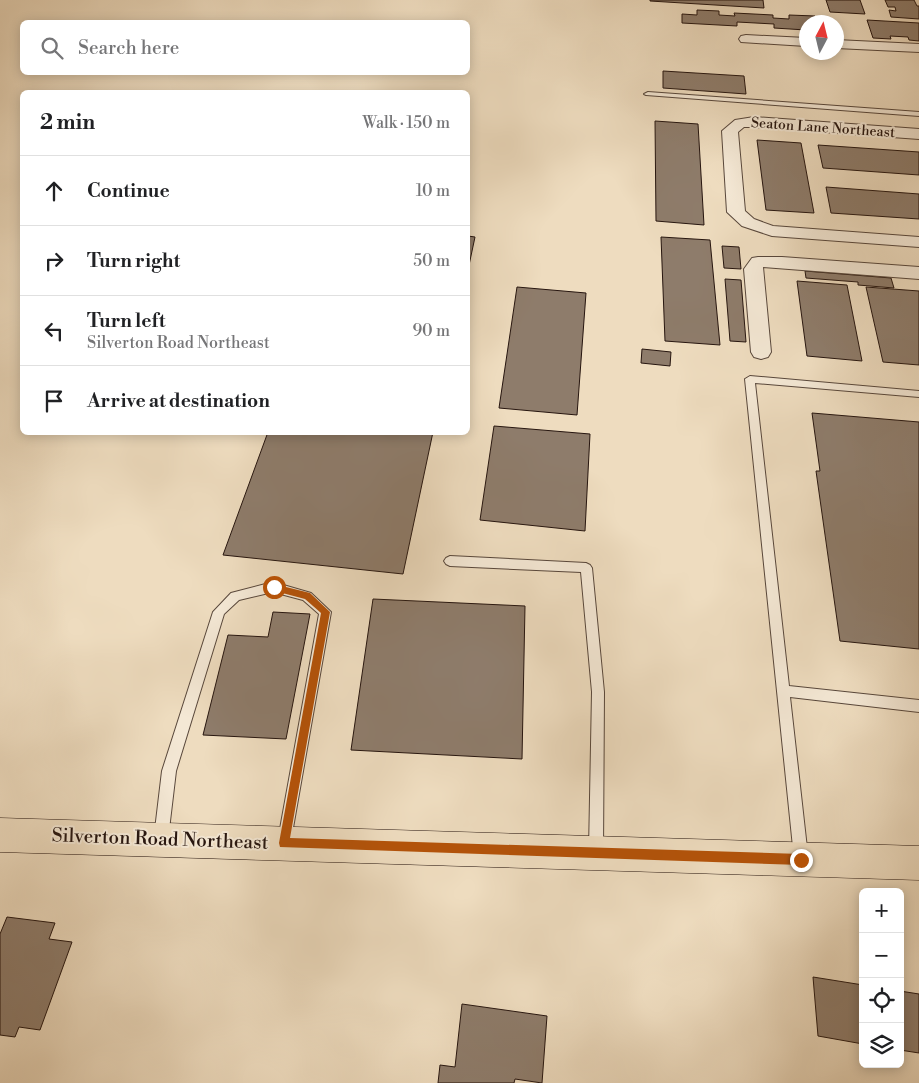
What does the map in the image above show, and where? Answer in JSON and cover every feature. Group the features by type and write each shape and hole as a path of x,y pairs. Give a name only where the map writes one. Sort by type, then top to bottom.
{"main road":[{"name":"Silverton Road Northeast","path":"0,835 919,864"}],"street":[{"path":"746,39 799,42"},
{"path":"844,44 919,48"},
{"name":"Seaton Lane Northeast","path":"919,134 754,122 740,123 730,131 736,212 741,218 754,226 772,231 919,242"},
{"path":"761,352 753,269 758,262 782,262 919,273"}],"lane":[{"path":"648,94 919,114"},
{"path":"801,860 750,379 919,394"},
{"path":"450,561 586,568 598,692 596,853"},
{"path":"161,839 169,771 219,612 235,596 274,587 307,596 325,612 284,843"},
{"path":"782,691 919,706"}],"building":[{"path":"763,0 764,8 650,1"},
{"path":"826,0 860,0 865,14 830,12"},
{"path":"885,0 914,0 917,6 919,6 919,19 891,17 889,10 896,11 895,7 888,7"},
{"path":"697,10 719,11 719,15 735,16 734,13 773,15 773,18 789,19 789,15 799,15 799,30 774,28 774,24 737,22 737,26 682,23 682,14 697,15"},
{"path":"867,20 919,23 919,41 909,40 908,37 890,36 891,39 873,38"},
{"path":"663,71 744,76 746,94 663,88"},
{"path":"655,121 698,124 704,225 656,221"},
{"path":"757,140 801,143 814,213 766,210"},
{"path":"818,145 919,152 919,175 823,168"},
{"path":"826,187 919,194 919,219 831,213"},
{"path":"470,236 475,237 470,261"},
{"path":"661,237 710,240 720,345 665,341"},
{"path":"722,246 739,247 741,269 724,268"},
{"path":"805,271 891,278 894,288 858,285 858,282 806,278"},
{"path":"725,279 741,280 746,342 730,341"},
{"path":"797,281 847,285 862,361 807,356"},
{"path":"517,287 586,293 577,415 499,408"},
{"path":"866,287 919,291 919,365 883,362"},
{"path":"642,349 671,352 670,366 641,363"},
{"path":"812,413 919,422 919,649 840,641 816,471 820,471"},
{"path":"494,426 590,434 585,531 480,520"},
{"path":"267,435 432,435 403,574 223,555"},
{"path":"373,599 525,606 522,759 351,750"},
{"path":"273,612 310,614 286,739 203,735 228,635 268,637"},
{"path":"7,917 55,923 49,939 72,942 40,1030 19,1027 15,1037 0,1035 0,934"},
{"path":"813,977 859,984 859,1043 818,1036"},
{"path":"904,992 919,994 919,1053 904,1051"},
{"path":"462,1004 547,1016 542,1083 515,1079 514,1083 438,1083 440,1065 455,1067"}],"route":[{"path":"274,587 307,596 325,612 284,843 801,860"}]}
